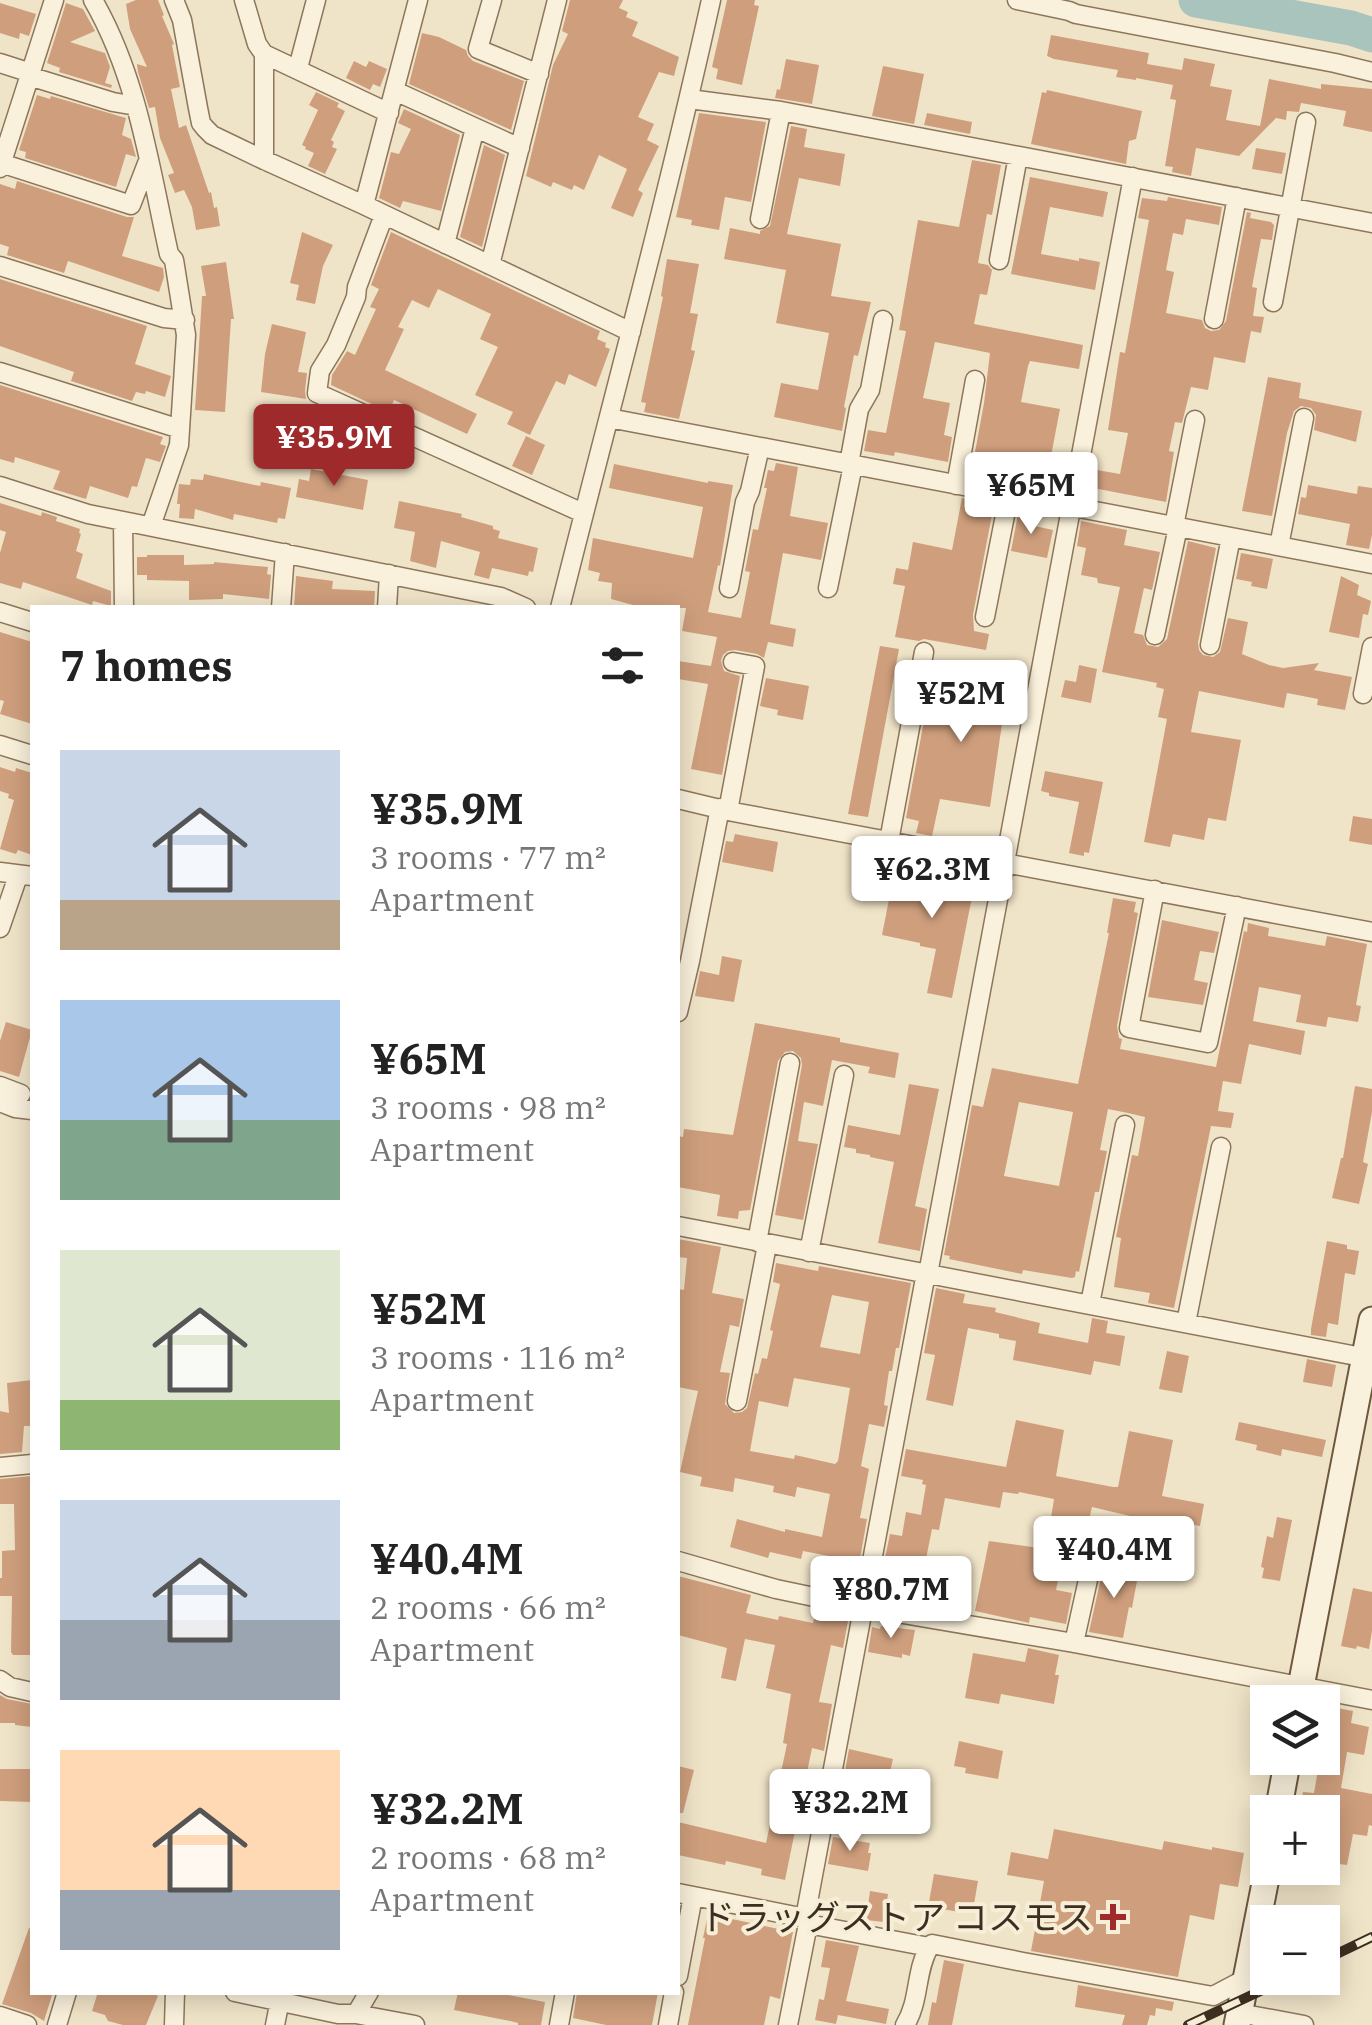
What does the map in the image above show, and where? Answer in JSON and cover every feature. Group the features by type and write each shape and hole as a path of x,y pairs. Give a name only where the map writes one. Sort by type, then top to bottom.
{"street":[{"path":"54,0 1,165 131,205 148,162"},
{"path":"93,0 119,50 136,106 185,320 179,445 151,526"},
{"path":"174,0 182,20 202,123 212,135 631,332"},
{"path":"244,0 264,54 264,160"},
{"path":"298,68 316,0"},
{"path":"364,205 418,0"},
{"path":"492,0 478,49 539,74"},
{"path":"490,266 556,0"},
{"path":"561,605 689,99 710,0"},
{"path":"1017,0 1372,72"},
{"path":"264,54 390,112"},
{"path":"0,63 113,102 136,106"},
{"path":"395,91 520,148"},
{"path":"689,99 781,110 1372,223"},
{"path":"760,219 781,110"},
{"path":"1273,302 1306,122"},
{"path":"445,244 475,128"},
{"path":"998,260 1018,156"},
{"path":"788,2025 862,1607 1133,177"},
{"path":"1214,320 1237,197"},
{"path":"384,215 350,313 320,371 318,393 584,513"},
{"path":"0,266 164,318 185,320"},
{"path":"828,588 859,409 870,390 884,320"},
{"path":"0,372 180,429"},
{"path":"956,485 975,380"},
{"path":"609,418 1372,564"},
{"path":"1279,546 1304,418"},
{"path":"1155,635 1195,420"},
{"path":"729,588 760,447"},
{"path":"0,486 88,514 502,597 519,605"},
{"path":"985,617 1009,495"},
{"path":"123,521 124,605"},
{"path":"1210,645 1230,537"},
{"path":"281,605 286,553"},
{"path":"387,605 389,574"},
{"path":"0,612 30,621"},
{"path":"1362,694 1372,646"},
{"path":"889,841 924,652"},
{"path":"680,1003 755,666 733,662"},
{"path":"0,745 30,754"},
{"path":"680,799 1372,932"},
{"path":"0,928 17,875"},
{"path":"1155,890 1129,1028 1208,1043 1237,906"},
{"path":"737,1402 790,1063"},
{"path":"809,1252 844,1075"},
{"path":"0,1086 21,1094"},
{"path":"0,1102 30,1110"},
{"path":"1090,1304 1125,1125"},
{"path":"1186,1323 1221,1147"},
{"path":"680,1226 1368,1358"},
{"path":"1302,1685 1368,1358 1372,1320"},
{"path":"0,1467 30,1464"},
{"path":"1074,1643 1098,1530"},
{"path":"680,1562 776,1589 1074,1643 1260,1685"},
{"path":"0,1680 30,1692"},
{"path":"1340,1697 1372,1700"},
{"path":"1265,1885 1238,2019 1304,2025"},
{"path":"680,1953 685,1894 929,1947"},
{"path":"904,2025 912,2013 921,1960 932,1944 1214,1996 1246,1978"},
{"path":"57,2025 66,1995"},
{"path":"174,2025 175,1995"},
{"path":"252,1995 343,2018 415,2025"},
{"path":"343,2018 366,1995"},
{"path":"559,2025 565,1995"},
{"path":"668,2025 673,1995"},
{"path":"275,2025 280,2000"},
{"path":"0,2016 27,2025"}],"building":[{"path":"158,0 164,15 174,44 180,87 171,89 179,128 186,125 214,208 217,207 220,226 196,230 184,190 175,193 168,175 174,173 160,138 155,107 149,108 137,64 147,67 130,29 126,4"},
{"path":"570,0 623,0 619,8 628,12 626,17 638,22 632,36 679,57 674,76 659,72 638,117 654,124 647,140 659,146 638,190 643,193 633,217 611,208 627,169 599,155 584,190 553,182 551,187 526,176 553,65 568,34 562,31"},
{"path":"727,0 755,0 754,5 759,6 742,85 716,79 718,69 712,67"},
{"path":"0,3 36,14 29,36 20,33 19,39 0,33"},
{"path":"66,3 83,9 95,31 70,42 105,53 110,67 105,83 111,88 59,72 60,68 47,63"},
{"path":"422,33 466,50 473,61 524,81 511,130 409,84"},
{"path":"1051,35 1149,53 1147,64 1182,70 1184,58 1215,64 1210,86 1232,90 1226,120 1260,126 1269,79 1321,89 1321,84 1372,89 1372,132 1343,126 1346,111 1301,103 1299,112 1287,111 1286,120 1276,118 1239,156 1196,148 1191,176 1172,172 1173,167 1165,166 1176,100 1170,99 1173,85 1116,77 1118,70 1054,59 1047,56"},
{"path":"786,59 819,65 812,104 775,98"},
{"path":"354,61 366,67 369,61 387,69 380,87 373,84 370,90 346,78"},
{"path":"883,66 924,74 914,124 872,116"},
{"path":"316,92 339,103 337,107 345,111 331,140 332,147 337,149 325,174 308,166 314,153 302,145 318,110 309,105"},
{"path":"1042,92 1142,111 1136,139 1129,141 1126,164 1031,144"},
{"path":"37,95 126,118 122,135 131,139 136,157 126,154 116,187 25,158 26,152 19,150"},
{"path":"404,109 460,135 441,211 403,201 400,208 379,198 391,152 399,154 411,129 398,123"},
{"path":"699,113 766,122 751,202 725,197 719,230 691,225 692,220 676,217"},
{"path":"927,113 972,122 970,134 924,125"},
{"path":"791,126 807,129 804,147 845,154 840,186 799,178 787,234 841,244 831,296 871,302 858,356 854,355 842,431 774,417 781,383 818,390 829,333 776,323 786,270 724,259 730,228 760,234 770,226"},
{"path":"484,145 505,155 482,247 460,237"},
{"path":"1256,148 1286,153 1282,174 1252,169"},
{"path":"972,160 1001,165 978,263 992,270 987,295 980,294 974,324 1083,345 1079,369 1030,361 1028,366 1021,402 1060,409 1047,477 1000,468 998,480 971,474 990,353 935,342 923,398 950,403 944,435 952,437 948,462 895,452 894,456 864,451 868,430 886,433 906,331 899,330 918,220 959,227"},
{"path":"1030,177 1108,192 1103,217 1050,207 1041,254 1100,262 1095,290 1011,274"},
{"path":"17,181 134,217 122,256 163,268 159,292 68,261 64,273 7,255 9,247 0,244 0,184 15,189"},
{"path":"1168,197 1222,207 1219,225 1186,219 1183,235 1173,233 1166,270 1174,272 1166,313 1202,320 1211,331 1219,330 1226,321 1247,212 1251,213 1250,218 1274,225 1272,240 1261,239 1252,287 1257,288 1253,316 1264,317 1261,333 1251,331 1245,363 1214,357 1208,390 1191,387 1182,423 1175,422 1166,502 1088,487 1091,469 1120,474 1128,433 1108,430 1120,352 1125,353 1149,220 1138,218 1142,198 1167,201"},
{"path":"302,232 333,245 323,266 315,304 296,300 299,285 290,283"},
{"path":"391,232 600,331 597,339 610,349 596,387 569,374 565,385 556,381 530,435 507,424 513,412 475,395 498,347 480,339 491,314 438,289 429,308 412,300 398,327 404,329 385,370 477,414 467,434 394,400 389,412 331,385 332,375 347,351 355,355 376,309 370,307 379,289 371,285"},
{"path":"667,259 699,264 690,313 698,314 691,350 695,351 679,419 644,412 646,403 641,402"},
{"path":"226,262 234,319 225,412 195,410 202,296 206,296 201,266"},
{"path":"0,279 147,326 135,364 171,376 165,397 136,392 132,401 71,381 74,372 0,346"},
{"path":"272,324 306,332 298,372 307,373 306,399 261,392"},
{"path":"1268,377 1301,383 1299,398 1362,411 1356,442 1314,430 1316,415 1311,408 1301,406 1294,411 1272,516 1242,511"},
{"path":"0,385 163,437 160,444 166,446 160,462 146,458 137,487 132,486 128,498 90,486 86,499 53,489 60,471 15,457 14,463 0,459"},
{"path":"320,408 354,423 348,437 314,423"},
{"path":"526,436 545,445 532,475 512,466"},
{"path":"776,463 798,467 790,516 828,523 821,560 783,553 770,624 796,629 793,647 768,642 764,658 735,650 723,655 724,671 740,676 722,775 691,769 708,684 680,679 680,661 711,666 717,637 682,631 686,608 680,605 633,605 611,599 612,583 598,581 600,573 588,570 593,538 693,558 703,507 609,488 614,464 733,485 708,612 741,618 753,529 758,530 768,470 774,471"},
{"path":"311,469 368,480 363,510 296,497 299,479 309,481"},
{"path":"204,474 291,488 285,519 278,518 277,523 234,514 233,520 195,509 194,519 179,518 179,484 203,480"},
{"path":"1308,485 1357,494 1358,486 1372,488 1369,549 1346,545 1350,524 1298,514"},
{"path":"962,498 994,504 973,615 974,631 989,634 986,650 895,637 905,586 893,584 896,568 908,570 913,542 952,550"},
{"path":"399,501 462,514 461,517 493,526 500,531 498,538 538,548 533,572 529,571 528,576 492,568 489,579 474,575 480,552 441,541 436,568 410,561 415,532 394,528"},
{"path":"0,503 41,516 42,512 80,529 76,551 83,554 76,578 111,591 111,605 93,601 92,605 23,582 21,589 0,583 0,553 6,532 0,530"},
{"path":"1019,509 1032,512 1030,525 1053,530 1047,558 1011,551"},
{"path":"1081,521 1127,530 1124,545 1160,552 1152,590 1144,588 1134,633 1143,635 1147,645 1158,647 1167,639 1188,541 1216,548 1198,643 1203,655 1213,657 1220,652 1228,618 1248,622 1242,654 1283,668 1319,663 1314,670 1352,677 1345,710 1317,705 1318,699 1287,693 1284,708 1199,691 1191,732 1241,740 1226,821 1208,818 1204,840 1173,834 1170,847 1144,842 1167,719 1158,717 1164,689 1156,687 1157,683 1102,672 1120,587 1081,575 1086,548 1077,546"},
{"path":"1241,553 1273,559 1267,589 1236,579"},
{"path":"184,555 184,565 214,562 268,567 269,599 223,594 223,599 189,600 189,581 147,580 147,575 137,575 137,557"},
{"path":"296,576 333,581 332,589 375,591 374,605 294,605"},
{"path":"1341,576 1359,585 1357,595 1371,601 1368,615 1363,614 1359,638 1329,632"},
{"path":"0,632 30,641 30,723 0,714 4,701 0,700"},
{"path":"880,646 899,649 868,817 848,814"},
{"path":"984,663 1021,669 1019,680 1026,681 1023,698 1016,697 1015,705 1005,703 990,807 940,799 932,836 916,833 919,821 906,818 930,688 979,697"},
{"path":"1079,665 1097,669 1091,703 1061,697 1065,680 1076,682"},
{"path":"766,678 809,686 803,720 777,715 778,710 760,706"},
{"path":"0,767 30,772 30,854 0,849 14,800 0,791"},
{"path":"1045,771 1103,782 1089,853 1084,852 1084,856 1069,853 1079,802 1041,791"},
{"path":"1353,816 1372,819 1372,845 1349,841"},
{"path":"735,834 778,842 773,872 722,862 726,841 733,842"},
{"path":"951,866 971,869 967,891 973,892 952,998 927,993 936,949 882,935 894,874 947,883"},
{"path":"1113,898 1136,902 1134,912 1138,913 1117,1026 1122,1039 1120,1049 1216,1067 1248,923 1269,928 1268,936 1325,946 1327,936 1367,944 1356,1005 1361,1006 1358,1022 1328,1017 1326,1027 1296,1022 1301,995 1259,987 1253,1021 1305,1031 1301,1055 1249,1044 1241,1084 1223,1081 1218,1111 1234,1113 1231,1128 1211,1126 1174,1308 1148,1303 1150,1293 1114,1287 1121,1238 1116,1237 1132,1155 1138,1156 1145,1117 1128,1113 1108,1109 1100,1150 1107,1151 1099,1192 1095,1192 1075,1277 1023,1270 1022,1274 944,1255 972,1105 983,1107 992,1068 1078,1084","holes":["1019,1102 1073,1112 1059,1186 1004,1176"]},
{"path":"1162,920 1219,932 1214,953 1200,951 1194,980 1208,983 1203,1005 1148,997"},
{"path":"722,956 742,960 734,1002 695,996 700,971 719,975"},
{"path":"6,1022 30,1029 19,1077 0,1071 0,1041"},
{"path":"755,1023 899,1053 895,1078 868,1073 870,1067 832,1060 823,1106 804,1102 798,1141 818,1144 803,1220 775,1215 802,1065 793,1051 785,1052 778,1061 750,1210 739,1211 738,1219 717,1216 720,1195 680,1187 680,1136 684,1129 733,1135"},
{"path":"909,1084 939,1089 915,1206 927,1209 920,1251 878,1243 894,1162 844,1147 848,1125 900,1135"},
{"path":"1355,1086 1372,1089 1363,1162 1368,1164 1359,1204 1332,1198"},
{"path":"680,1239 721,1247 712,1293 744,1299 739,1327 730,1325 720,1372 730,1373 725,1404 734,1413 747,1408 755,1373 758,1374 762,1358 767,1359 780,1284 773,1282 776,1263 818,1271 819,1266 911,1283 899,1348 889,1371 884,1427 869,1424 861,1466 869,1469 860,1518 867,1519 860,1559 803,1551 801,1559 770,1552 768,1558 730,1547 737,1519 822,1537 830,1494 797,1487 795,1497 773,1492 774,1486 735,1478 733,1492 700,1486 702,1477 680,1472 698,1391 680,1387 680,1289 684,1290 687,1258 680,1257","holes":["832,1295 869,1302 860,1354 820,1347","794,1378 850,1388 835,1464 750,1451 759,1401 788,1407"]},
{"path":"1327,1241 1359,1251 1355,1275 1345,1273 1338,1325 1328,1323 1326,1337 1311,1335 1311,1329"},
{"path":"936,1288 965,1294 963,1303 996,1308 995,1312 1040,1323 1038,1333 1088,1343 1092,1318 1108,1321 1106,1333 1125,1336 1120,1366 1094,1361 1091,1375 1013,1360 1016,1341 968,1328 953,1406 926,1400 935,1355 924,1353"},
{"path":"1167,1351 1189,1356 1182,1393 1159,1389"},
{"path":"1307,1359 1336,1365 1332,1387 1303,1382"},
{"path":"30,1380 30,1426 24,1426 22,1452 0,1454 0,1411 9,1413 7,1383"},
{"path":"1016,1420 1064,1430 1056,1476 1113,1487 1118,1487 1129,1431 1173,1440 1162,1496 1204,1504 1200,1526 1092,1507 1079,1563 1062,1560 1056,1590 1072,1593 1066,1624 1030,1617 1029,1623 975,1611 989,1541 1046,1549 1054,1499 1003,1492 1000,1508 945,1498 939,1530 932,1529 924,1569 885,1558 890,1534 902,1536 906,1512 921,1515 926,1485 923,1480 901,1476 906,1449 1006,1467"},
{"path":"1239,1422 1326,1440 1322,1457 1282,1449 1281,1456 1256,1450 1257,1445 1235,1440"},
{"path":"30,1476 30,1655 11,1652 12,1596 0,1596 2,1551 15,1550 14,1504 0,1504 0,1479"},
{"path":"1277,1517 1292,1520 1280,1581 1262,1578 1261,1567 1267,1536 1273,1538"},
{"path":"1104,1564 1139,1570 1123,1638 1089,1632"},
{"path":"680,1577 751,1595 746,1613 813,1623 815,1614 848,1621 843,1648 831,1645 819,1702 832,1704 824,1751 812,1748 785,1880 761,1875 762,1869 680,1855 680,1822 766,1843 787,1744 783,1743 791,1694 766,1688 775,1645 745,1639 736,1681 721,1678 727,1648 680,1636"},
{"path":"1353,1588 1372,1592 1369,1649 1341,1646"},
{"path":"872,1627 915,1630 910,1656 868,1652"},
{"path":"1028,1648 1059,1655 1054,1704 1001,1694 999,1704 965,1698 973,1653 1025,1662"},
{"path":"0,1695 30,1704 30,1727 0,1723"},
{"path":"1340,1709 1353,1711 1351,1723 1369,1727 1364,1755 1347,1752 1341,1788 1372,1794 1372,1826 1369,1825 1367,1836 1353,1834 1347,1865 1340,1864 1340,1795 1302,1795 1314,1793 1317,1775 1340,1775"},
{"path":"959,1741 1003,1751 998,1779 965,1773 966,1768 954,1766"},
{"path":"849,1749 893,1759 888,1781 883,1780 877,1811 839,1804"},
{"path":"680,1766 694,1770 680,1813"},
{"path":"0,1769 30,1769 30,1802 0,1801"},
{"name":"ドラッグストア コスモス","path":"1054,1829 1162,1850 1164,1841 1244,1853 1238,1887 1220,1884 1214,1920 1190,1915 1178,1977 1031,1951 1044,1881 1007,1875 1011,1852 1048,1859"},
{"path":"833,1837 870,1843 868,1871 828,1864"},
{"path":"934,1874 978,1881 973,1910 965,1909 965,1913 942,1909 943,1904 929,1902"},
{"path":"870,1891 888,1894 884,1922 866,1920"},
{"path":"708,1914 793,1932 780,1999 770,1996 764,2025 688,2025"},
{"path":"30,1928 30,1995 52,1995 44,2021 2,2004"},
{"path":"826,1940 859,1946 846,2001 889,2009 886,2024 838,2015 836,2024 815,2020 819,1999 824,2000 830,1968 821,1967"},
{"path":"944,1960 964,1964 952,2025 928,2025 932,2002 936,2003"},
{"path":"1078,1985 1174,2002 1172,2011 1156,2008 1147,2025 1122,2025 1125,2015 1075,2007"},
{"path":"97,1995 158,1996 146,2025 123,2025 92,2011"},
{"path":"457,1995 509,1995 545,2002 541,2025 518,2025 454,2010"},
{"path":"577,1995 657,1995 652,2025 606,2025 573,2018"}],"waterway":[{"path":"1196,0 1372,35"}],"railway":[{"path":"1340,1952 1372,1937"},
{"path":"1188,2025 1252,1995"}],"place":[{"name":"ドラッグストア コスモス","path":"1113,1917"}]}
